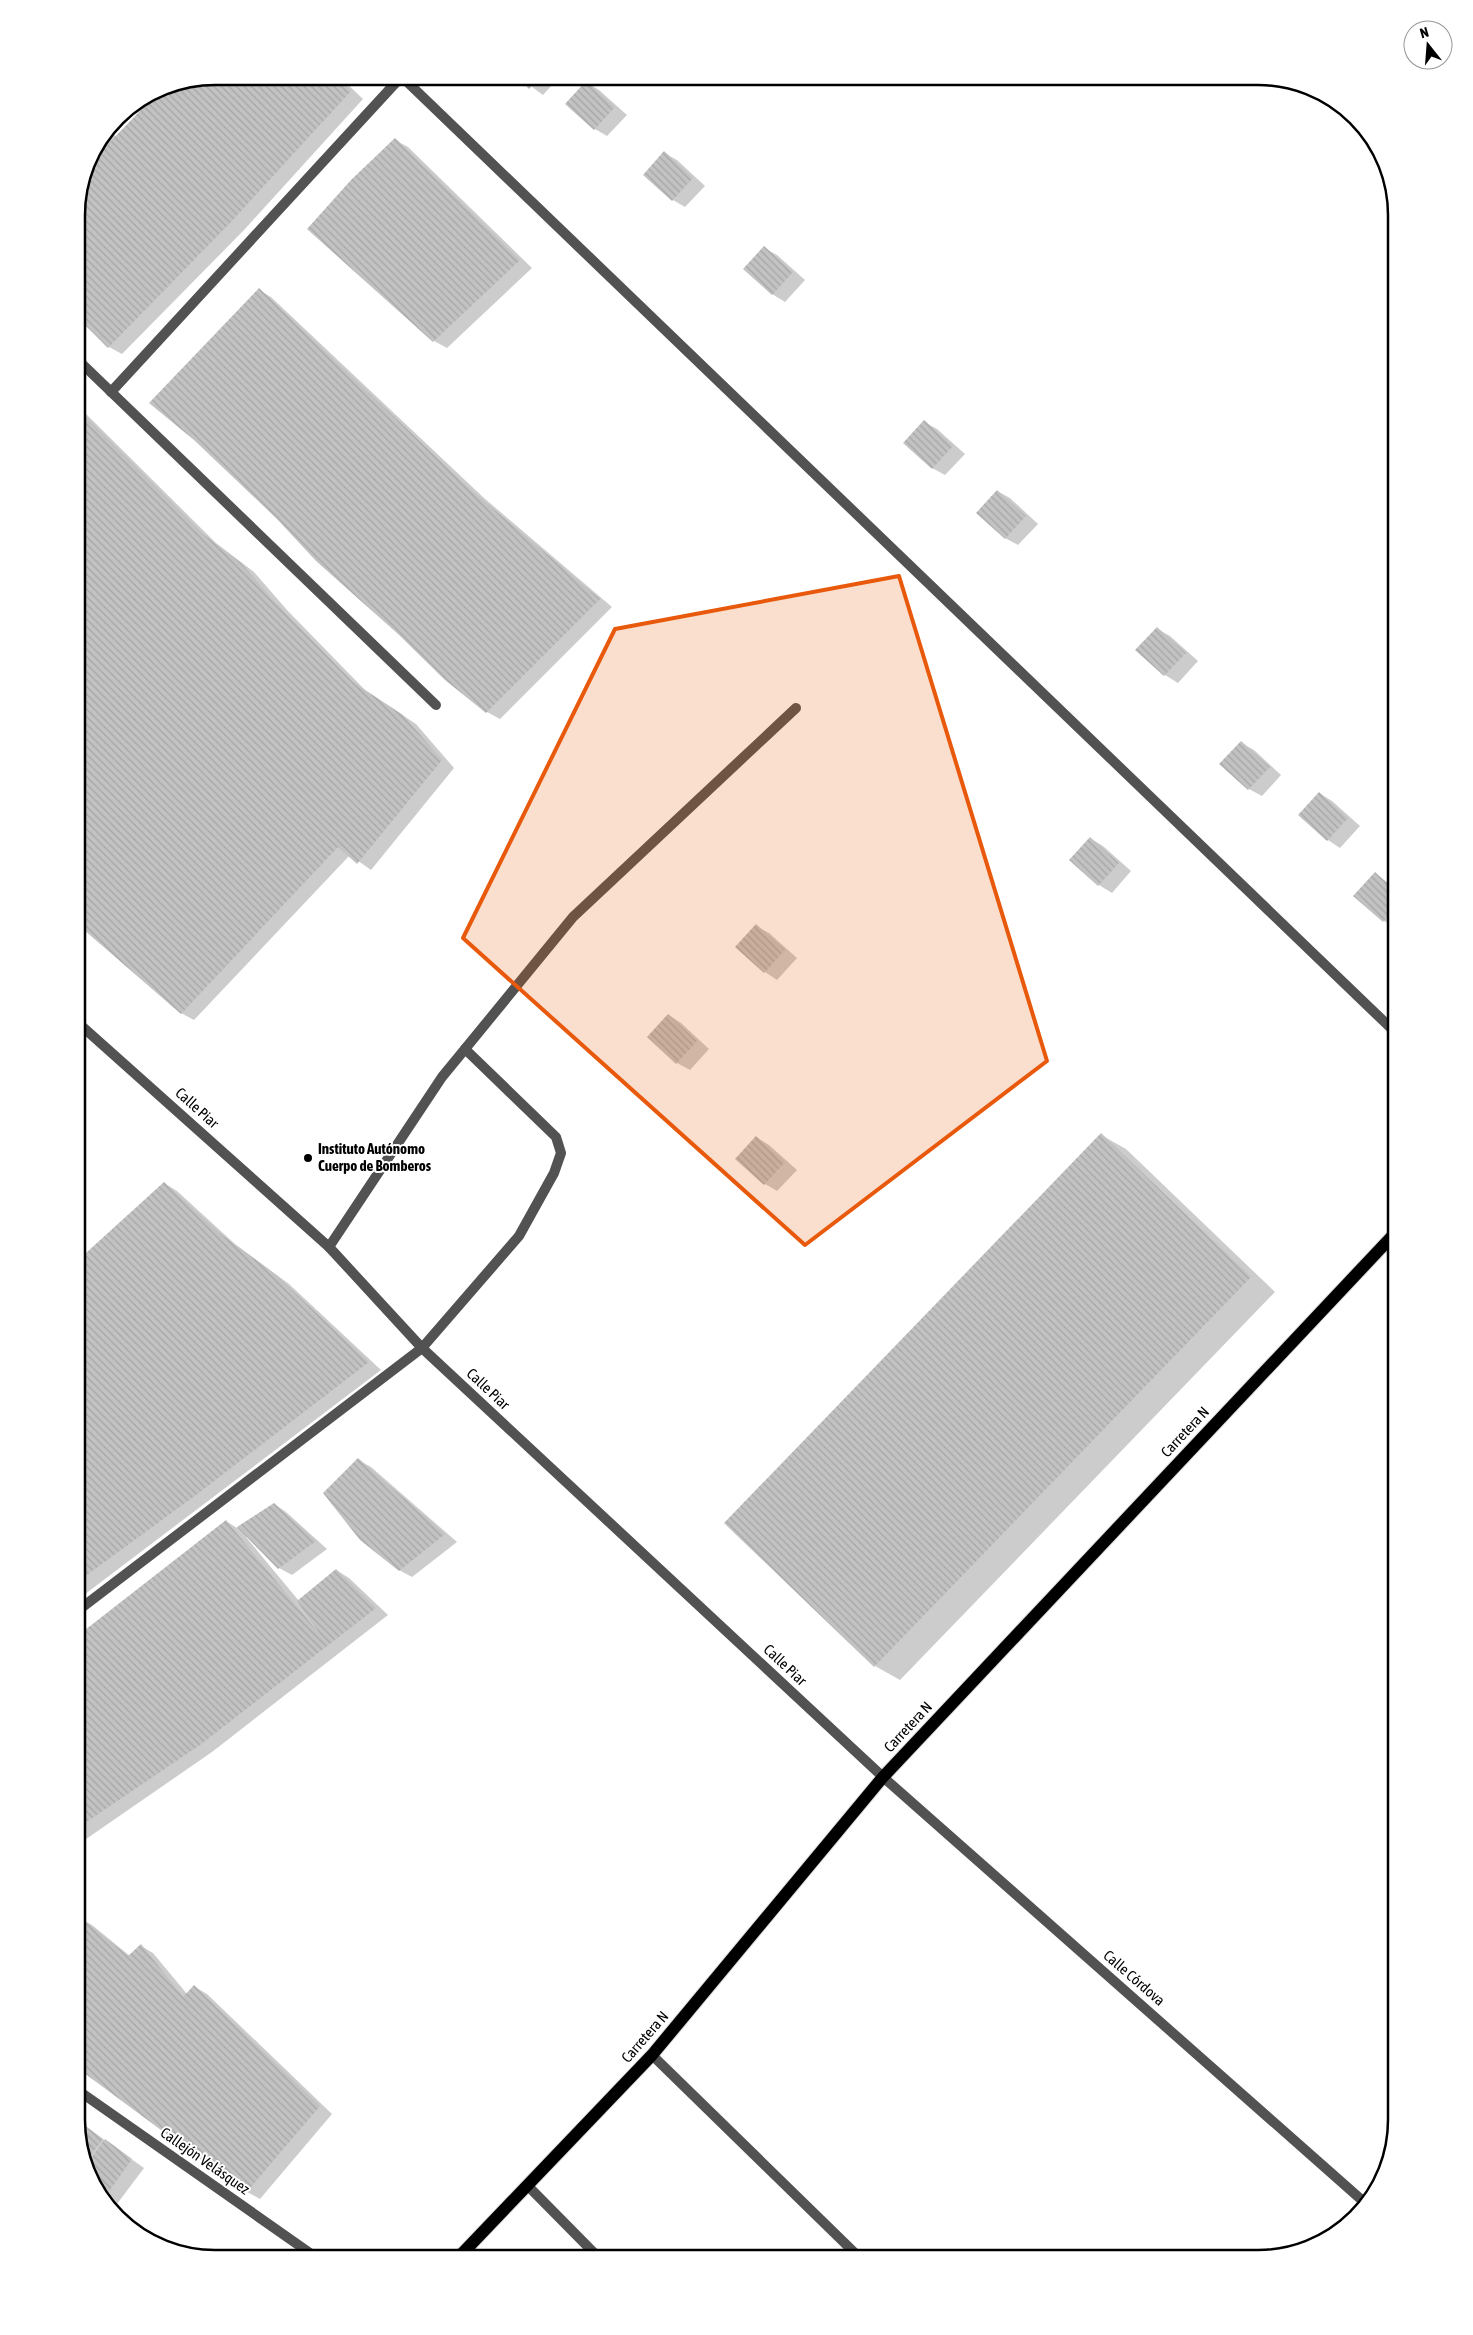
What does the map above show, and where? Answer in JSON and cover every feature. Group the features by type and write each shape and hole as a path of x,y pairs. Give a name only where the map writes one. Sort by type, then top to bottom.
{"main road":[{"name":"Carretera N","path":"465,2250 652,2055 883,1777 1388,1241"}],"street":[{"path":"111,392 393,85"},
{"path":"410,85 1388,1025"},
{"path":"85,367 436,705"},
{"path":"329,1247 442,1077 572,917 796,708"},
{"name":"Calle Piar","path":"85,1028 329,1247 422,1348 883,1777"},
{"path":"85,1605 422,1348 519,1236 554,1173 561,1153 556,1138 465,1050"},
{"name":"Calle Córdova","path":"883,1777 1361,2199"},
{"path":"652,2055 852,2250"},
{"name":"Callejón Velásquez","path":"85,2095 306,2250"},
{"path":"528,2186 591,2250"}],"highlighted area":[{"path":"899,576 1047,1061 805,1245 463,938 615,629"}],"building":[{"path":"207,85 345,85 351,91 230,223 108,348 85,325 85,207 89,182 103,149 145,105 182,89"},
{"path":"525,85 533,85 529,89"},
{"path":"582,85 590,85 615,107 594,130 565,104"},
{"path":"395,138 520,260 433,342 307,229 351,180"},
{"path":"664,151 693,178 672,201 643,175"},
{"path":"764,246 793,272 772,295 743,269"},
{"path":"259,288 471,490 600,599 486,713 445,680 398,634 316,561 277,519 194,440 149,403"},
{"path":"85,416 203,534 241,563 274,601 353,682 403,715 442,760 357,864 338,847 181,1014 85,931"},
{"path":"924,420 953,446 932,469 903,443"},
{"path":"997,490 1026,516 1005,539 976,513"},
{"path":"1157,627 1186,653 1164,676 1135,650"},
{"path":"1241,741 1270,767 1248,790 1219,764"},
{"path":"1319,792 1348,818 1327,841 1298,815"},
{"path":"1090,837 1119,863 1098,886 1069,860"},
{"path":"1375,872 1388,884 1388,916 1383,922 1353,896"},
{"path":"756,924 785,950 764,973 735,947"},
{"path":"668,1014 697,1041 676,1064 647,1037"},
{"path":"1101,1133 1251,1277 874,1667 724,1523"},
{"path":"756,1136 785,1162 764,1185 735,1159"},
{"path":"164,1182 222,1235 276,1275 369,1362 196,1495 85,1576 85,1330 85,1254"},
{"path":"358,1458 445,1534 399,1571 360,1540 323,1493"},
{"path":"274,1503 316,1541 278,1569 237,1527"},
{"path":"226,1520 322,1637 297,1601 336,1569 376,1608 200,1745 85,1823 85,1630"},
{"path":"85,1921 128,1956 141,1944 183,1997 194,1985 320,2106 246,2193 85,2074"},
{"path":"85,2126 103,2139 90,2156"},
{"path":"105,2139 132,2159 108,2193 98,2177 91,2159"}],"place":[{"name":"Instituto Autónomo Cuerpo de Bomberos","path":"308,1158"}]}
